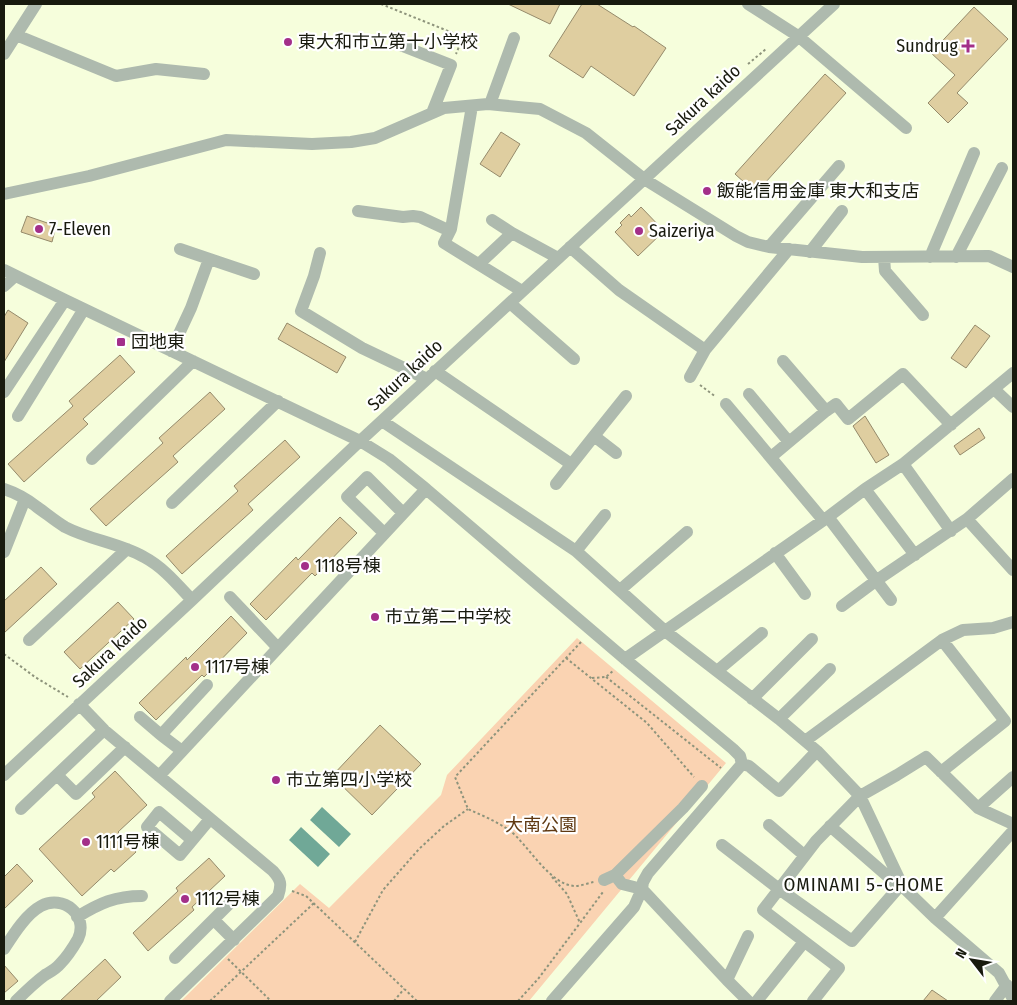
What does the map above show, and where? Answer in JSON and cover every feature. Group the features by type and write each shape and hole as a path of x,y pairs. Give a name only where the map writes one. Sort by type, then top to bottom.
{"street":[{"path":"4,54 36,4"},
{"path":"748,4 798,36 906,128"},
{"name":"Sakura kaido","path":"4,775 431,375 834,4"},
{"path":"16,34 116,76 156,69 204,74"},
{"path":"490,104 514,38"},
{"path":"400,45 453,60 432,113"},
{"path":"4,194 88,176 226,140 312,144 351,142 375,138 444,108 490,104 540,109 586,133 644,180 748,242 789,250 862,257 989,256 1012,263"},
{"path":"472,106 450,231 444,243 522,291"},
{"path":"930,257 974,153"},
{"path":"769,247 839,166"},
{"path":"956,257 1002,168"},
{"path":"358,211 403,217 420,217 450,231"},
{"path":"810,252 842,211"},
{"path":"492,220 558,258"},
{"path":"479,264 512,233"},
{"path":"570,247 619,290 705,350"},
{"path":"180,249 254,274"},
{"path":"690,377 705,350 789,250"},
{"path":"320,253 301,311 362,348 431,375 571,464"},
{"path":"884,257 885,271 923,315"},
{"path":"171,351 191,308 208,259"},
{"path":"4,286 9,273 360,441 389,459 733,749 740,756 742,764"},
{"path":"4,392 65,300"},
{"path":"510,303 574,359"},
{"path":"18,416 84,310"},
{"path":"92,459 193,361"},
{"path":"783,361 826,411"},
{"path":"625,659 903,464 1013,373"},
{"path":"771,457 836,404 848,419 903,374 951,424"},
{"path":"994,389 1013,407"},
{"path":"749,394 789,442"},
{"path":"556,484 626,396"},
{"path":"172,503 278,401"},
{"path":"726,404 826,518 892,600"},
{"path":"382,421 576,551 665,631 806,741 860,796 901,887"},
{"path":"594,436 616,453"},
{"path":"903,464 951,530"},
{"path":"384,533 347,497 366,477 403,513"},
{"path":"842,606 967,519 1013,479"},
{"path":"4,489 17,494 72,531 143,556 161,568 192,600"},
{"path":"159,776 426,489"},
{"path":"865,489 915,554"},
{"path":"4,552 25,499"},
{"path":"576,551 605,514"},
{"path":"967,519 1013,570"},
{"path":"620,590 687,532"},
{"path":"29,640 126,549"},
{"path":"775,553 805,594"},
{"path":"230,598 278,648"},
{"path":"806,741 942,640 963,630 993,628 1013,622"},
{"path":"717,671 762,633"},
{"path":"752,698 812,639"},
{"path":"941,772 1005,721 942,640"},
{"path":"779,719 830,669"},
{"path":"161,735 207,685"},
{"path":"79,704 104,730 279,878 281,886 278,896 170,1001"},
{"path":"140,717 182,751"},
{"path":"21,809 104,730"},
{"path":"57,775 76,794 125,747"},
{"path":"742,764 749,766 779,791 817,751"},
{"path":"813,1001 839,968 763,910 804,856 860,796 898,775 926,756 978,808 1013,824"},
{"path":"552,1001 634,907 648,873 742,764"},
{"path":"978,808 1013,777"},
{"path":"608,882 683,808 702,786"},
{"path":"192,840 210,819"},
{"path":"769,825 804,856"},
{"path":"830,826 999,973 1013,999"},
{"path":"935,918 1013,831"},
{"path":"722,845 779,889 852,941 901,887"},
{"path":"608,882 642,889 748,1001"},
{"path":"77,917 112,899 142,896"},
{"path":"175,958 237,896"},
{"path":"4,949 13,934 28,917 39,907 47,903 62,903 69,906 79,921 79,936 60,965 35,983 16,1001"},
{"path":"214,920 234,940"},
{"path":"727,980 748,936"},
{"path":"757,1001 804,942"},
{"path":"995,1001 1007,985"}],"path":[{"path":"381,4 463,37 453,60"},
{"path":"690,377 726,404"},
{"path":"580,923 567,894 510,830 468,809 455,777 581,642"},
{"path":"4,654 79,704"},
{"path":"566,658 647,723 702,786"},
{"path":"590,678 606,677 614,670"},
{"path":"606,677 721,768"},
{"path":"355,942 383,890 420,849 444,826 468,809"},
{"path":"549,873 560,881 574,886 608,882"},
{"path":"518,1001 538,979 608,882"},
{"path":"292,891 306,896 314,903 417,1001"},
{"path":"210,1001 314,903"},
{"path":"226,957 271,1001"},
{"path":"394,1001 404,989"}],"green space":[{"name":"大南公園","path":"577,638 726,763 529,1001 181,1001 300,884 329,908 441,795 447,775"}],"water":[{"path":"322,807 351,834 339,847 310,820"},
{"path":"301,827 330,854 318,867 289,840"}],"building":[{"path":"508,4 560,4 550,24"},
{"path":"582,4 597,4 666,48 634,96 591,66 583,78 549,56"},
{"path":"974,7 1008,39 957,93 968,103 948,123 928,103 955,75 931,53"},
{"path":"825,74 846,93 756,193 735,174"},
{"path":"501,132 520,144 500,177 480,164"},
{"path":"641,207 664,231 638,256 615,232 622,225 620,223 629,214 631,217"},
{"name":"7-Eleven","path":"27,216 56,226 52,242 21,232"},
{"path":"8,310 28,323 4,362 4,317"},
{"path":"287,323 346,357 337,373 278,339"},
{"path":"975,325 990,336 966,368 951,358"},
{"path":"120,355 135,372 83,419 88,424 24,482 8,464 73,406 69,401"},
{"path":"210,392 225,409 173,456 178,462 106,526 90,509 163,443 159,438"},
{"path":"865,416 889,455 876,463 853,426"},
{"path":"979,428 985,438 960,455 954,446"},
{"path":"285,440 300,457 248,504 253,510 182,574 166,556 238,491 234,486"},
{"name":"1118号棟","path":"340,517 357,533 315,576 312,573 266,620 250,604 296,557 298,560"},
{"path":"41,567 57,584 4,633 4,601"},
{"path":"118,602 134,619 80,669 64,652"},
{"name":"1117号棟","path":"231,616 247,633 204,677 202,675 156,720 139,703 186,657 187,660"},
{"path":"380,725 421,764 372,815 332,776"},
{"name":"1111号棟","path":"115,771 147,805 118,832 136,852 114,872 111,869 82,896 39,849 95,797 92,793"},
{"name":"1112号棟","path":"209,858 225,876 192,907 194,910 148,951 133,933 178,891 176,888"},
{"path":"17,864 33,881 4,909 4,877"},
{"path":"105,959 121,977 96,1001 60,1001"},
{"path":"4,965 18,981 4,993"},
{"path":"932,990 948,1001 923,1001"}],"place":[{"name":"東大和市立第十小学校","path":"288,42"},
{"name":"Sundrug","path":"968,46"},
{"name":"飯能信用金庫 東大和支店","path":"707,191"},
{"name":"7-Eleven","path":"39,229"},
{"name":"Saizeriya","path":"639,231"},
{"name":"団地東","path":"121,342"},
{"name":"1118号棟","path":"305,566"},
{"name":"市立第二中学校","path":"375,617"},
{"name":"1117号棟","path":"195,667"},
{"name":"市立第四小学校","path":"276,780"},
{"name":"1111号棟","path":"86,842"},
{"name":"1112号棟","path":"185,899"}],"district":[{"name":"OMINAMI 5-CHOME","path":"864,884"}]}
